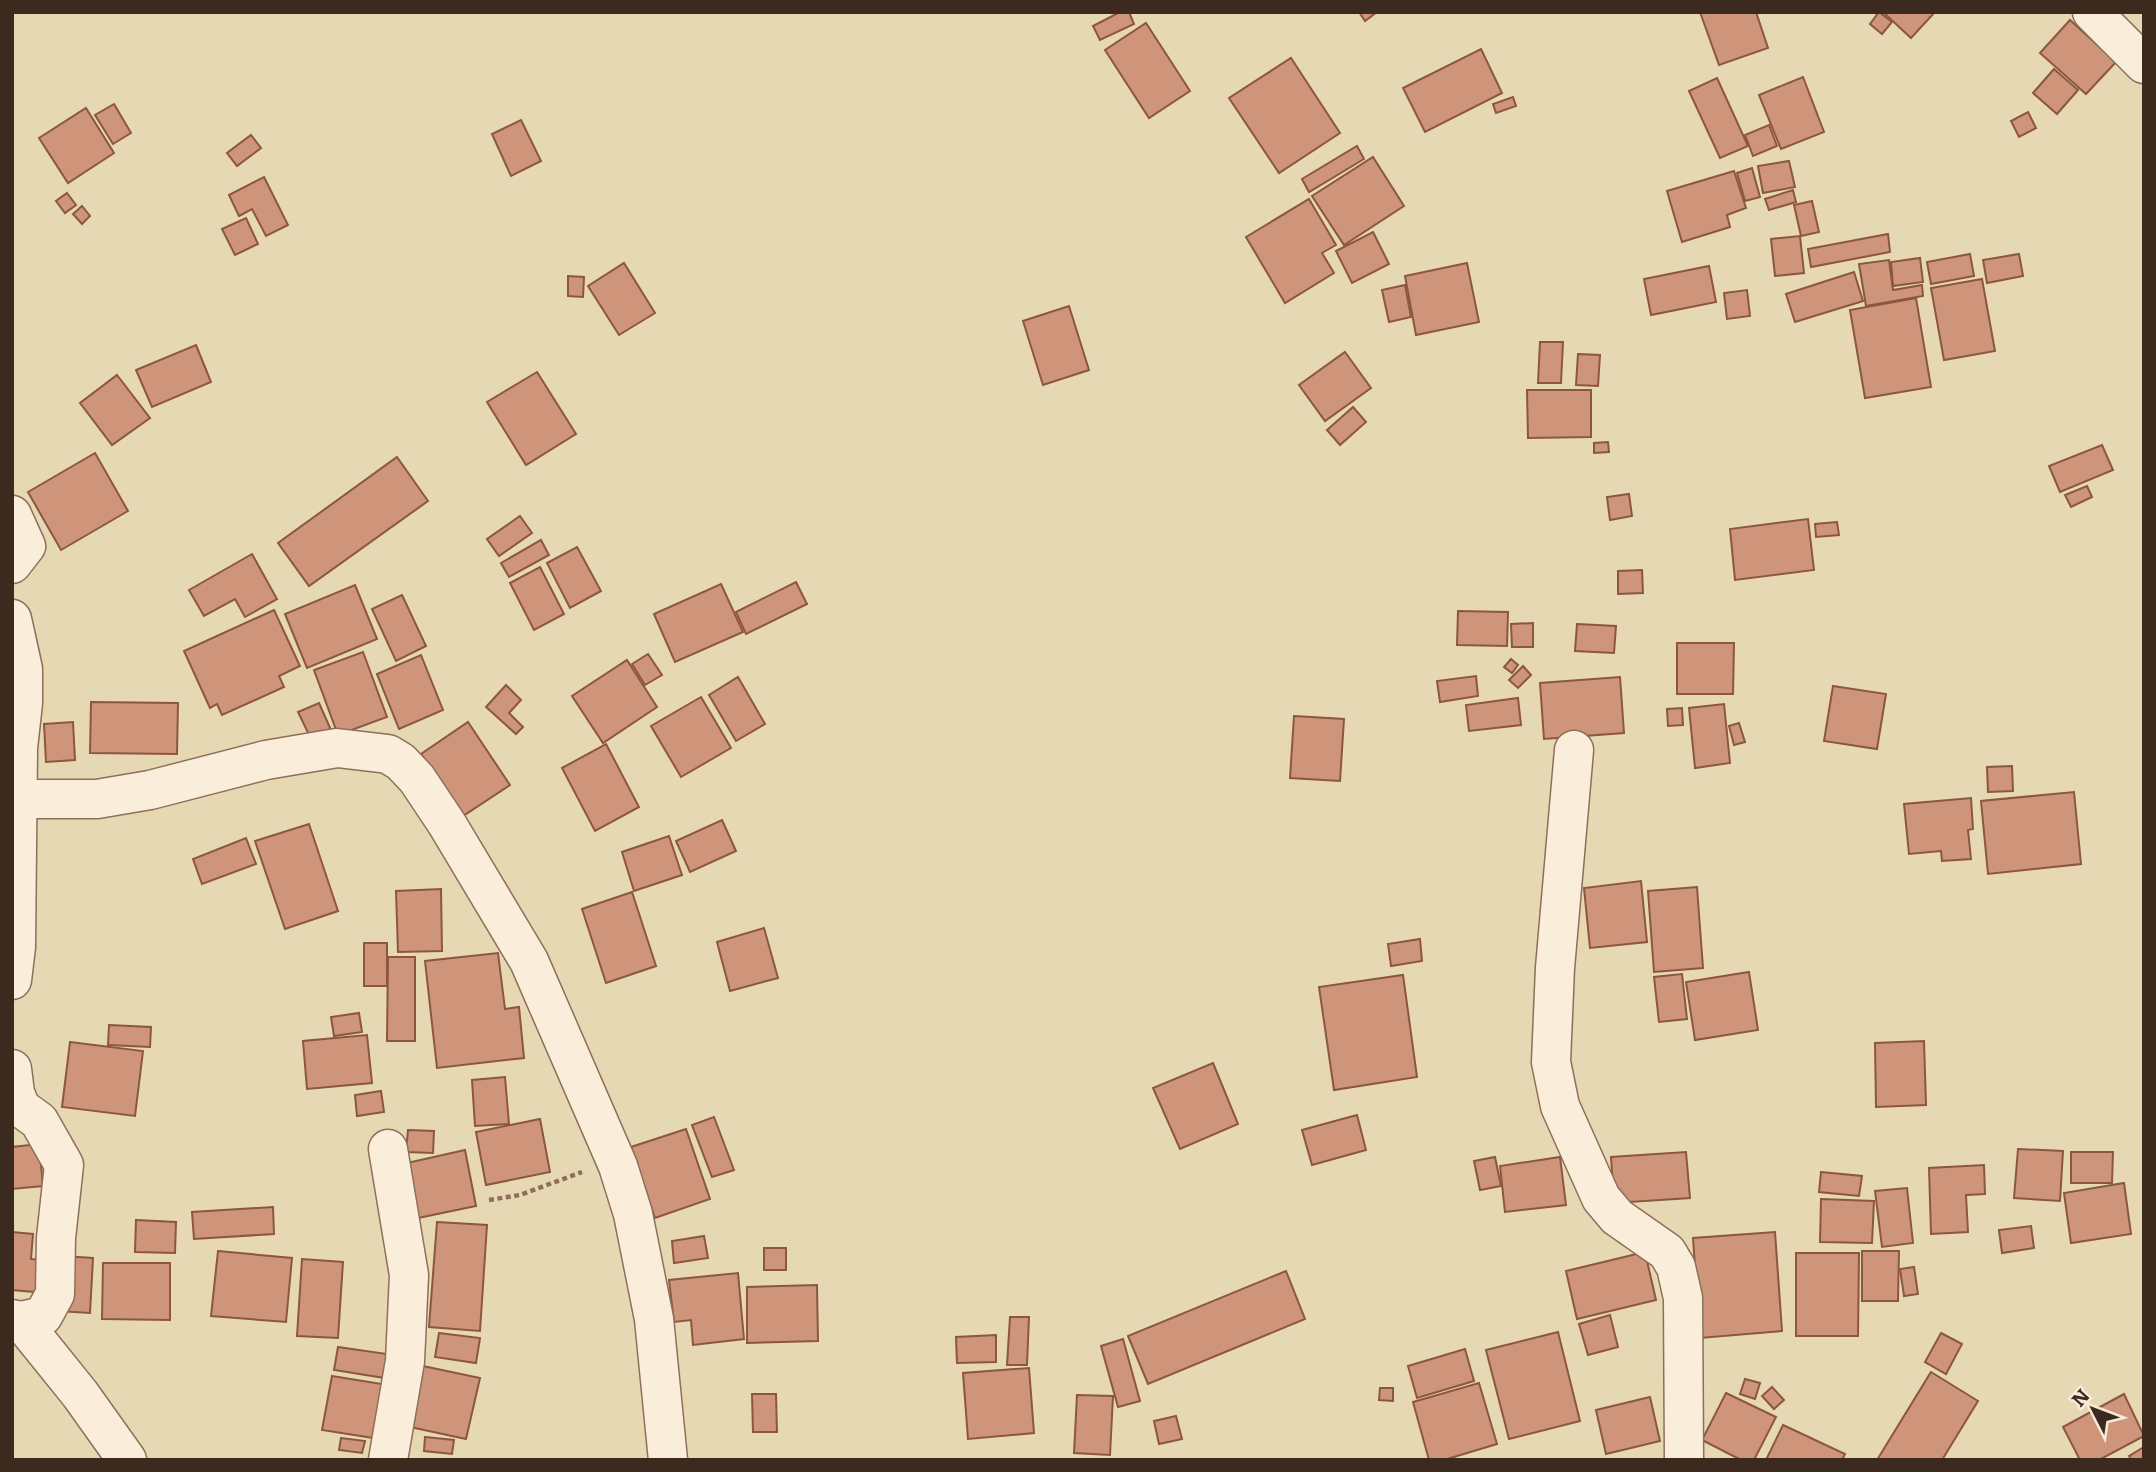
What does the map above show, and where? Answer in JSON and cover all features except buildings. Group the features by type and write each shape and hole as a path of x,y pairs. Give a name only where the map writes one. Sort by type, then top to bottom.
{"street":[{"path":"2092,12 2144,64"},
{"path":"12,515 26,546 12,564"},
{"path":"12,619 23,669 23,703 18,748 16,947 12,980"},
{"path":"18,799 110,796 150,790 266,760 337,748 388,754 401,762 417,779 447,824 529,961 618,1166 635,1224 654,1319 668,1460"},
{"path":"1574,750 1555,968 1551,1062 1560,1107 1601,1198 1617,1217 1667,1252 1676,1267 1683,1297 1684,1460"},
{"path":"12,1069 15,1093 21,1108 39,1121 64,1165 56,1238 55,1294 43,1316 16,1320"},
{"path":"388,1149 409,1275 405,1361 388,1460"},
{"path":"16,1320 132,1459"}],"path":[{"path":"489,1200 520,1195 575,1173 618,1166"}],"shaded area":[{"path":"12,12 2144,12 2144,1460 12,1460"}]}
